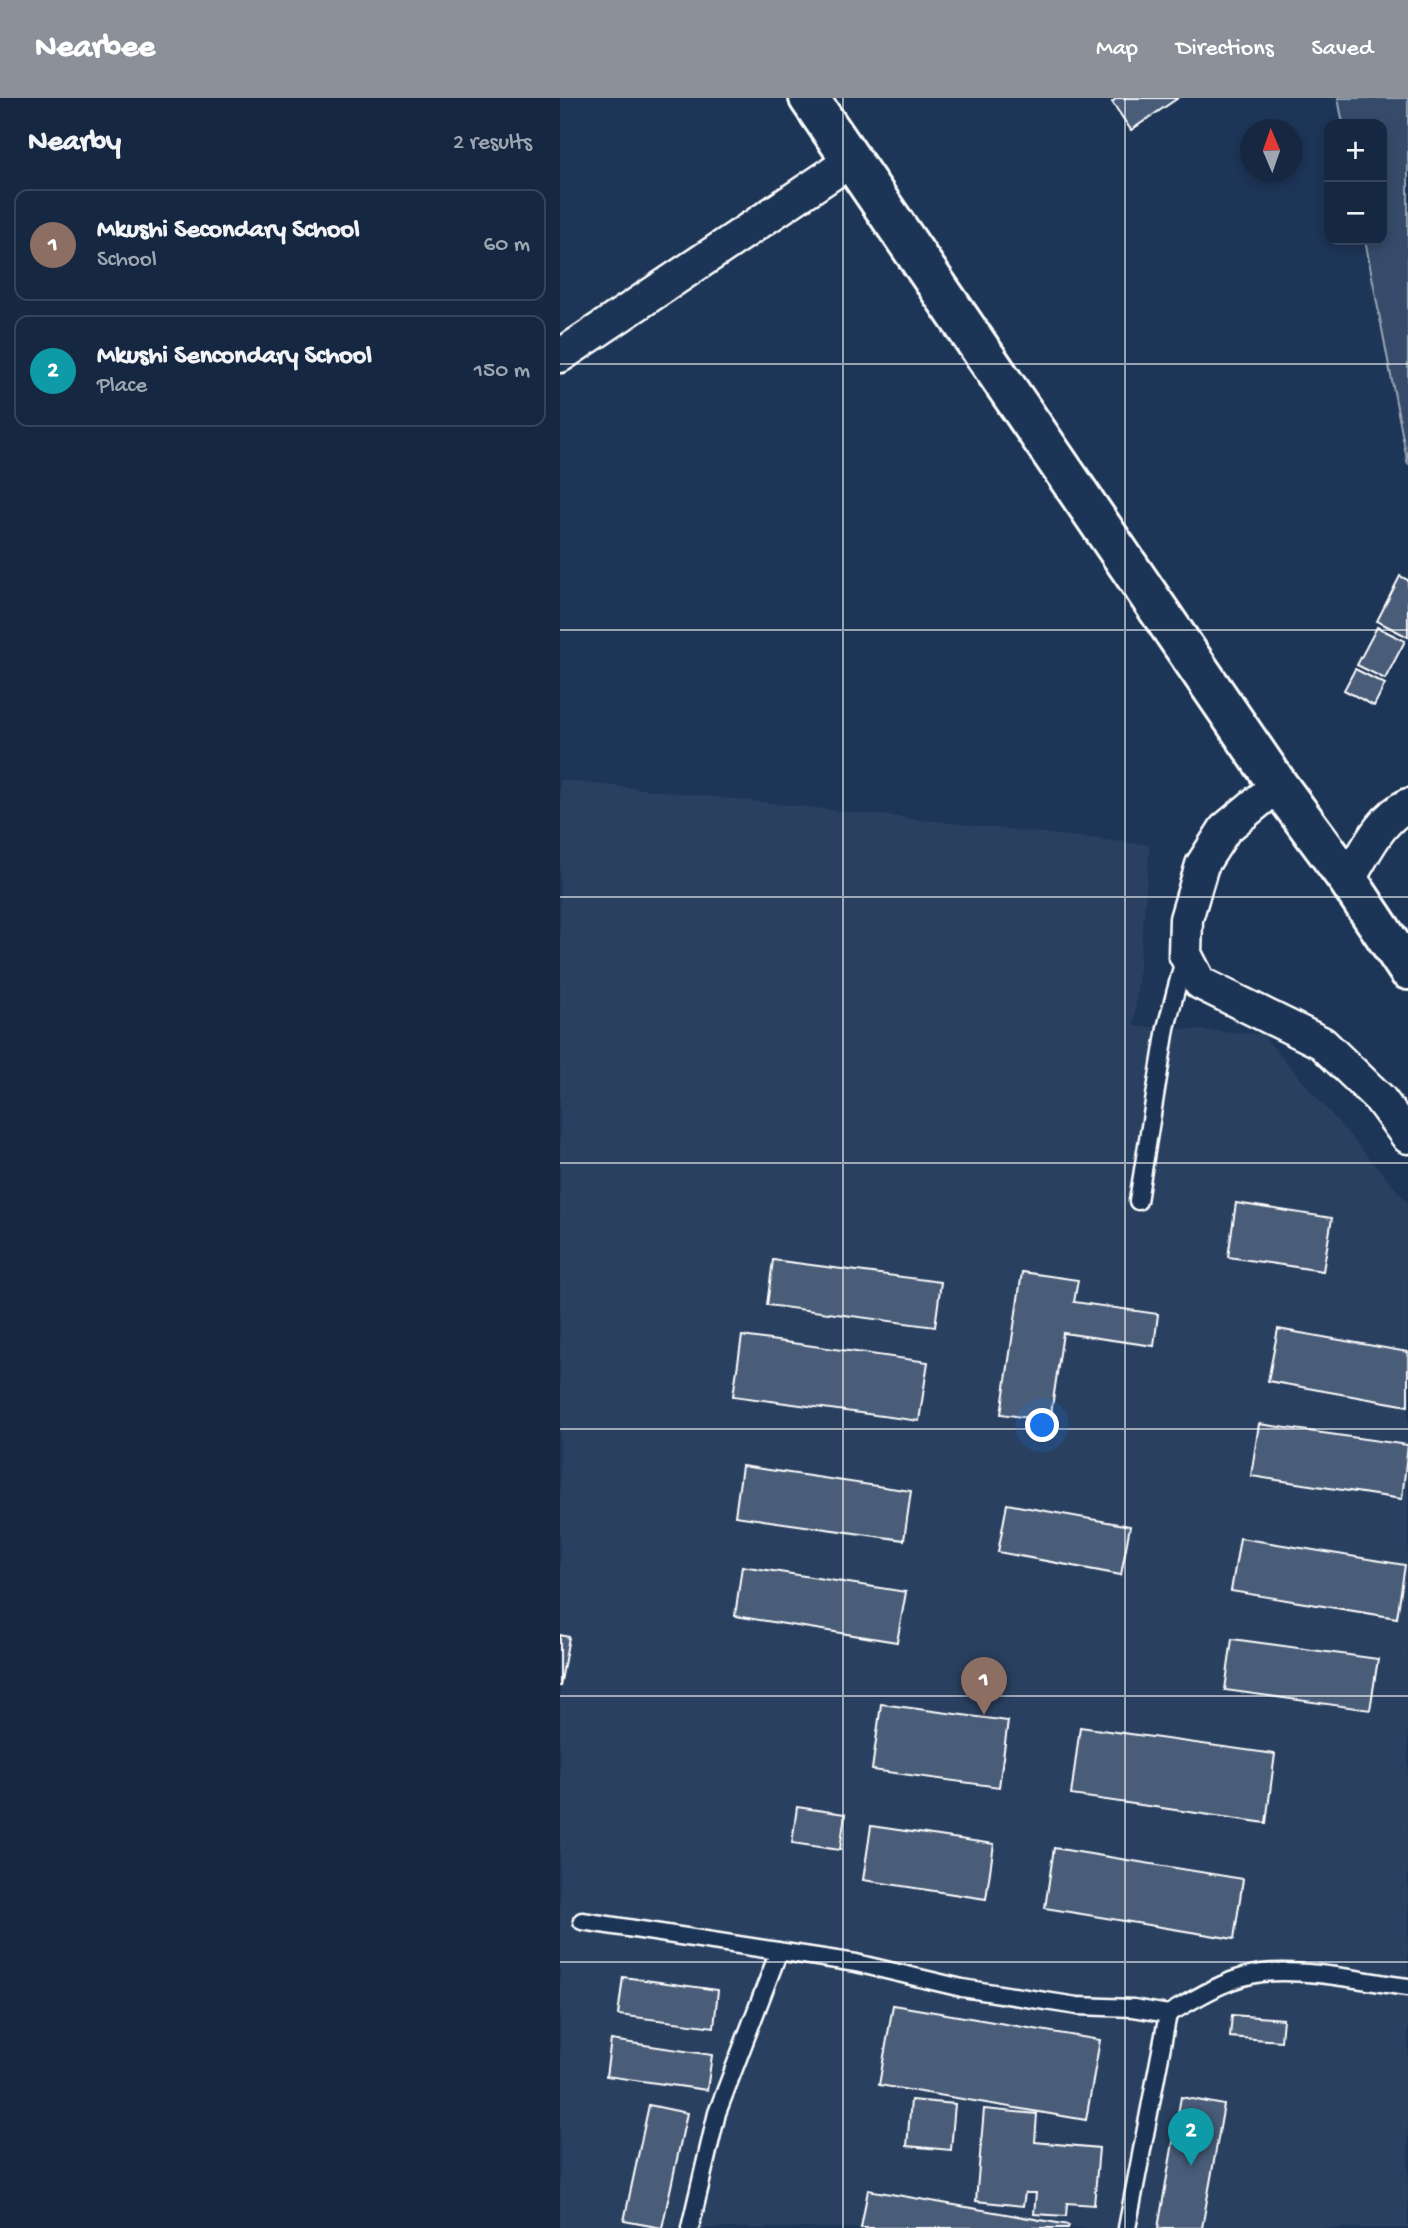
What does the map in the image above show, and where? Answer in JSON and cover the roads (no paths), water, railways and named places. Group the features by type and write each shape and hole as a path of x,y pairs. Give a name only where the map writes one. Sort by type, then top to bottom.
{"street":[{"path":"809,98 1278,785 1348,880 1408,970"},
{"path":"560,356 852,160"},
{"path":"1278,785 1225,829 1202,865 1186,919 1185,954 1200,983 1322,1043 1380,1099 1408,1137"},
{"path":"1348,880 1384,822 1408,805"}],"lane":[{"path":"1138,1201 1166,1028 1185,954"},
{"path":"582,1921 856,1963 988,1992 1077,2006 1133,2008 1168,2014 1218,1986 1260,1973 1293,1972 1408,1987"},
{"path":"690,2228 717,2113 779,1951"},
{"path":"1127,2228 1168,2014"}],"place":[{"name":"Mkushi Secondary School","path":"984,1715"},
{"name":"Mkushi Sencondary School","path":"1191,2166"}]}
